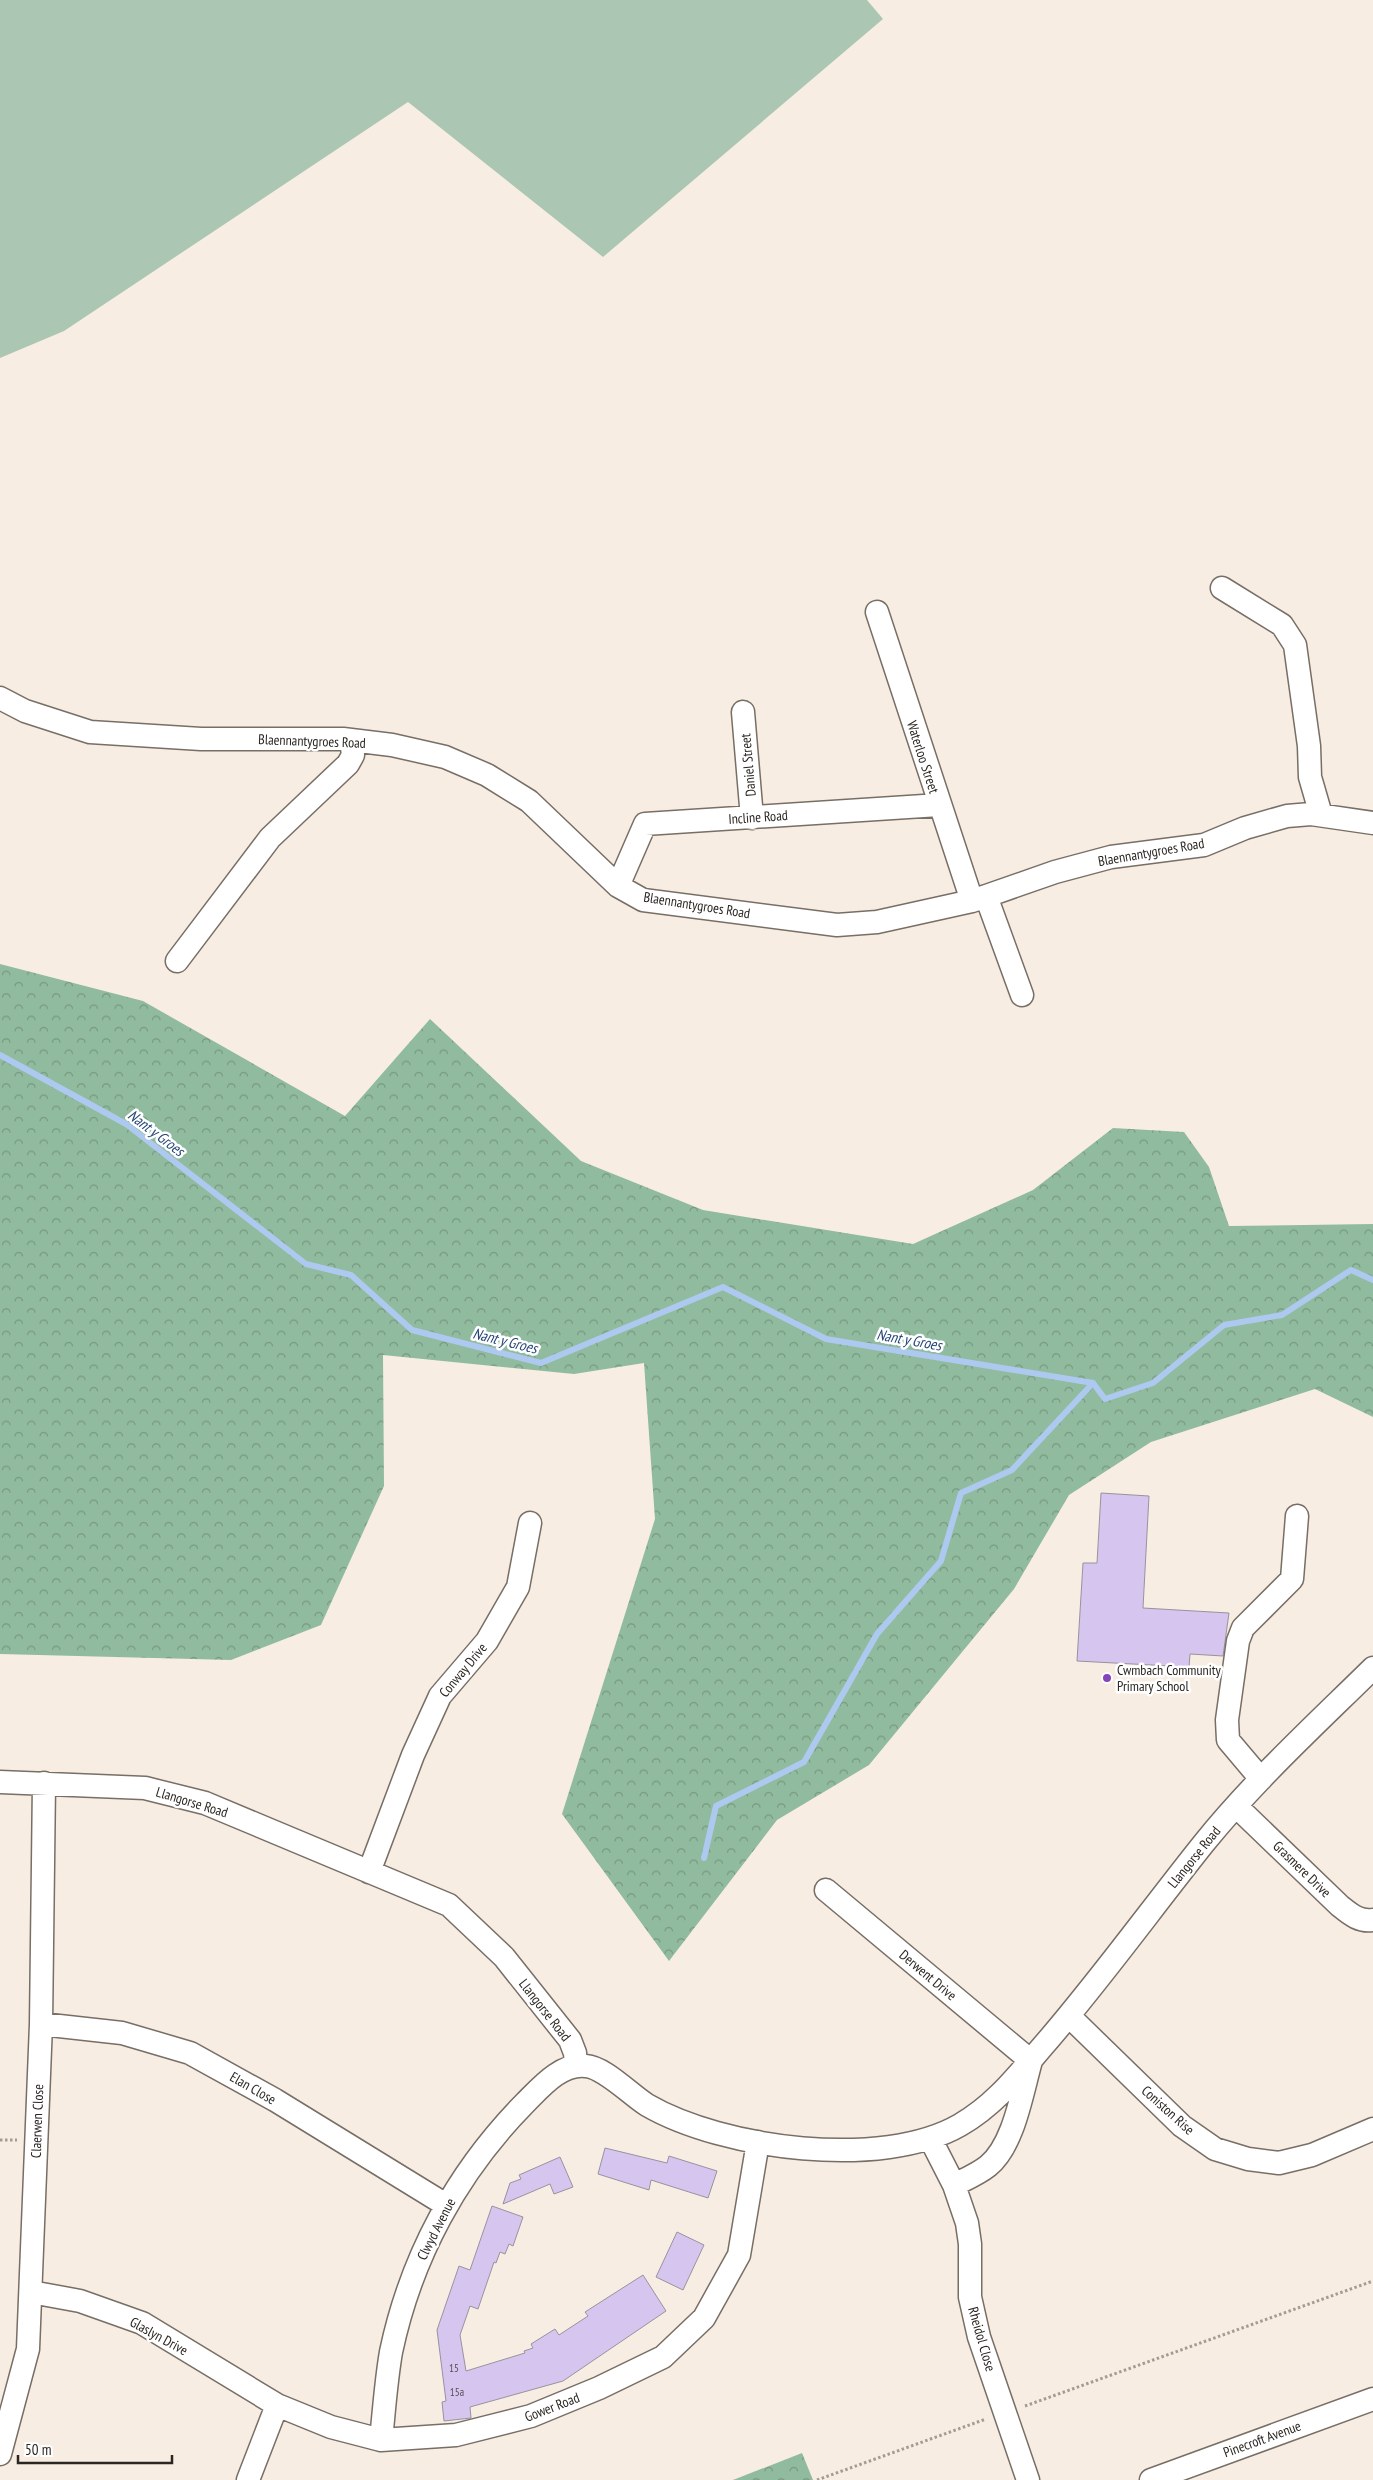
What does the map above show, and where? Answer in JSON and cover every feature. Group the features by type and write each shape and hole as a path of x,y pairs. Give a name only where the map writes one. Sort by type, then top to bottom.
{"street":[{"path":"1222,588 1282,625 1295,645 1309,746 1310,777 1321,815"},
{"name":"Waterloo Street","path":"877,612 939,805 1022,995"},
{"name":"Blaennantygroes Road","path":"0,698 25,711 90,732 201,739 351,740 392,745 445,757 487,775 529,801 618,886 644,900 837,925 877,922 979,898 1055,872 1111,857 1204,845 1245,828 1287,816 1321,815 1373,823"},
{"name":"Daniel Street","path":"743,712 752,818"},
{"path":"176,961 270,838 348,764 353,755 351,740"},
{"name":"Incline Road","path":"618,886 645,824 939,805"},
{"path":"1262,1779 1228,1740 1227,1720 1238,1641 1243,1628 1292,1579 1297,1516"},
{"name":"Conway Drive","path":"369,1872 413,1755 440,1696 488,1641 518,1587 530,1523"},
{"name":"Llangorse Road","path":"0,1782 145,1788 206,1803 449,1905 504,1957 570,2040 575,2053 576,2066 590,2066 649,2106 698,2126 758,2142 829,2152 903,2146 931,2140 960,2125 985,2108 1006,2090 1069,2016 1236,1806 1373,1668"},
{"name":"Claerwen Close","path":"0,2454 28,2348 41,2024 44,1783"},
{"name":"Grasmere Drive","path":"1236,1806 1351,1915 1365,1921 1373,1920"},
{"name":"Derwent Drive","path":"826,1890 1030,2061"},
{"name":"Coniston Rise","path":"1069,2016 1182,2126 1215,2149 1248,2159 1279,2163 1312,2155 1373,2129"},
{"name":"Elan Close","path":"41,2024 122,2033 190,2053 275,2100 446,2205"},
{"name":"Llangorse Road","path":"954,2184 978,2173 999,2154 1007,2140 1030,2061"},
{"name":"Clwyd Avenue","path":"381,2440 390,2357 399,2318 418,2263 446,2205 499,2130 546,2082 564,2070 576,2066"},
{"name":"Rheidol Close","path":"931,2140 954,2184 967,2223 970,2244 970,2297 979,2337 1028,2480"},
{"name":"Gower Road","path":"277,2405 330,2427 381,2440 456,2435 531,2416 599,2388 663,2356 704,2318 739,2254 758,2142"},
{"name":"Glaslyn Drive","path":"30,2292 80,2301 142,2323 277,2405"},
{"name":"Pinecroft Avenue","path":"1159,2479 1373,2399"},
{"path":"248,2480 277,2405"}],"path":[{"path":"817,2480 1373,2281"}],"green space":[{"path":"0,0 867,0 883,19 603,257 408,102 64,331 0,358"},
{"path":"0,964 143,1001 345,1116 430,1019 581,1161 703,1210 913,1244 1033,1190 1113,1128 1184,1132 1209,1167 1229,1226 1373,1224 1373,1417 1315,1389 1151,1442 1069,1495 1014,1589 869,1765 777,1820 669,1961 562,1814 655,1519 644,1363 574,1374 383,1355 384,1486 321,1625 231,1660 0,1654"},
{"path":"802,2453 813,2480 733,2480"}],"building":[{"path":"1101,1493 1149,1496 1143,1608 1229,1613 1223,1656 1190,1654 1189,1667 1077,1661 1083,1563 1097,1563"},
{"path":"605,2148 667,2163 669,2156 717,2171 708,2198 651,2180 649,2190 598,2174"},
{"path":"560,2157 573,2187 554,2194 550,2184 503,2204 510,2183 521,2179 519,2175"},
{"path":"492,2206 523,2217 513,2246 509,2244 505,2254 500,2252 496,2263 494,2262 478,2309 470,2306 460,2335 466,2371 525,2353 524,2351 533,2348 531,2344 555,2329 559,2335 588,2316 585,2312 643,2275 666,2311 563,2381 470,2407 471,2418 444,2421 442,2402 446,2401 437,2330 459,2266 470,2270"},
{"path":"677,2232 704,2245 683,2290 656,2277"}],"waterway":[{"name":"Nant y Groes","path":"0,1055 126,1124 306,1264 351,1275 412,1330 541,1363 723,1287 826,1339 1093,1383"},
{"path":"704,1858 716,1806 804,1762 877,1634 941,1561 961,1493 1012,1470 1093,1383 1105,1399 1153,1383 1224,1325 1282,1315 1351,1270 1373,1280"}],"place":[{"name":"Cwmbach Community Primary School","path":"1107,1678"}]}
